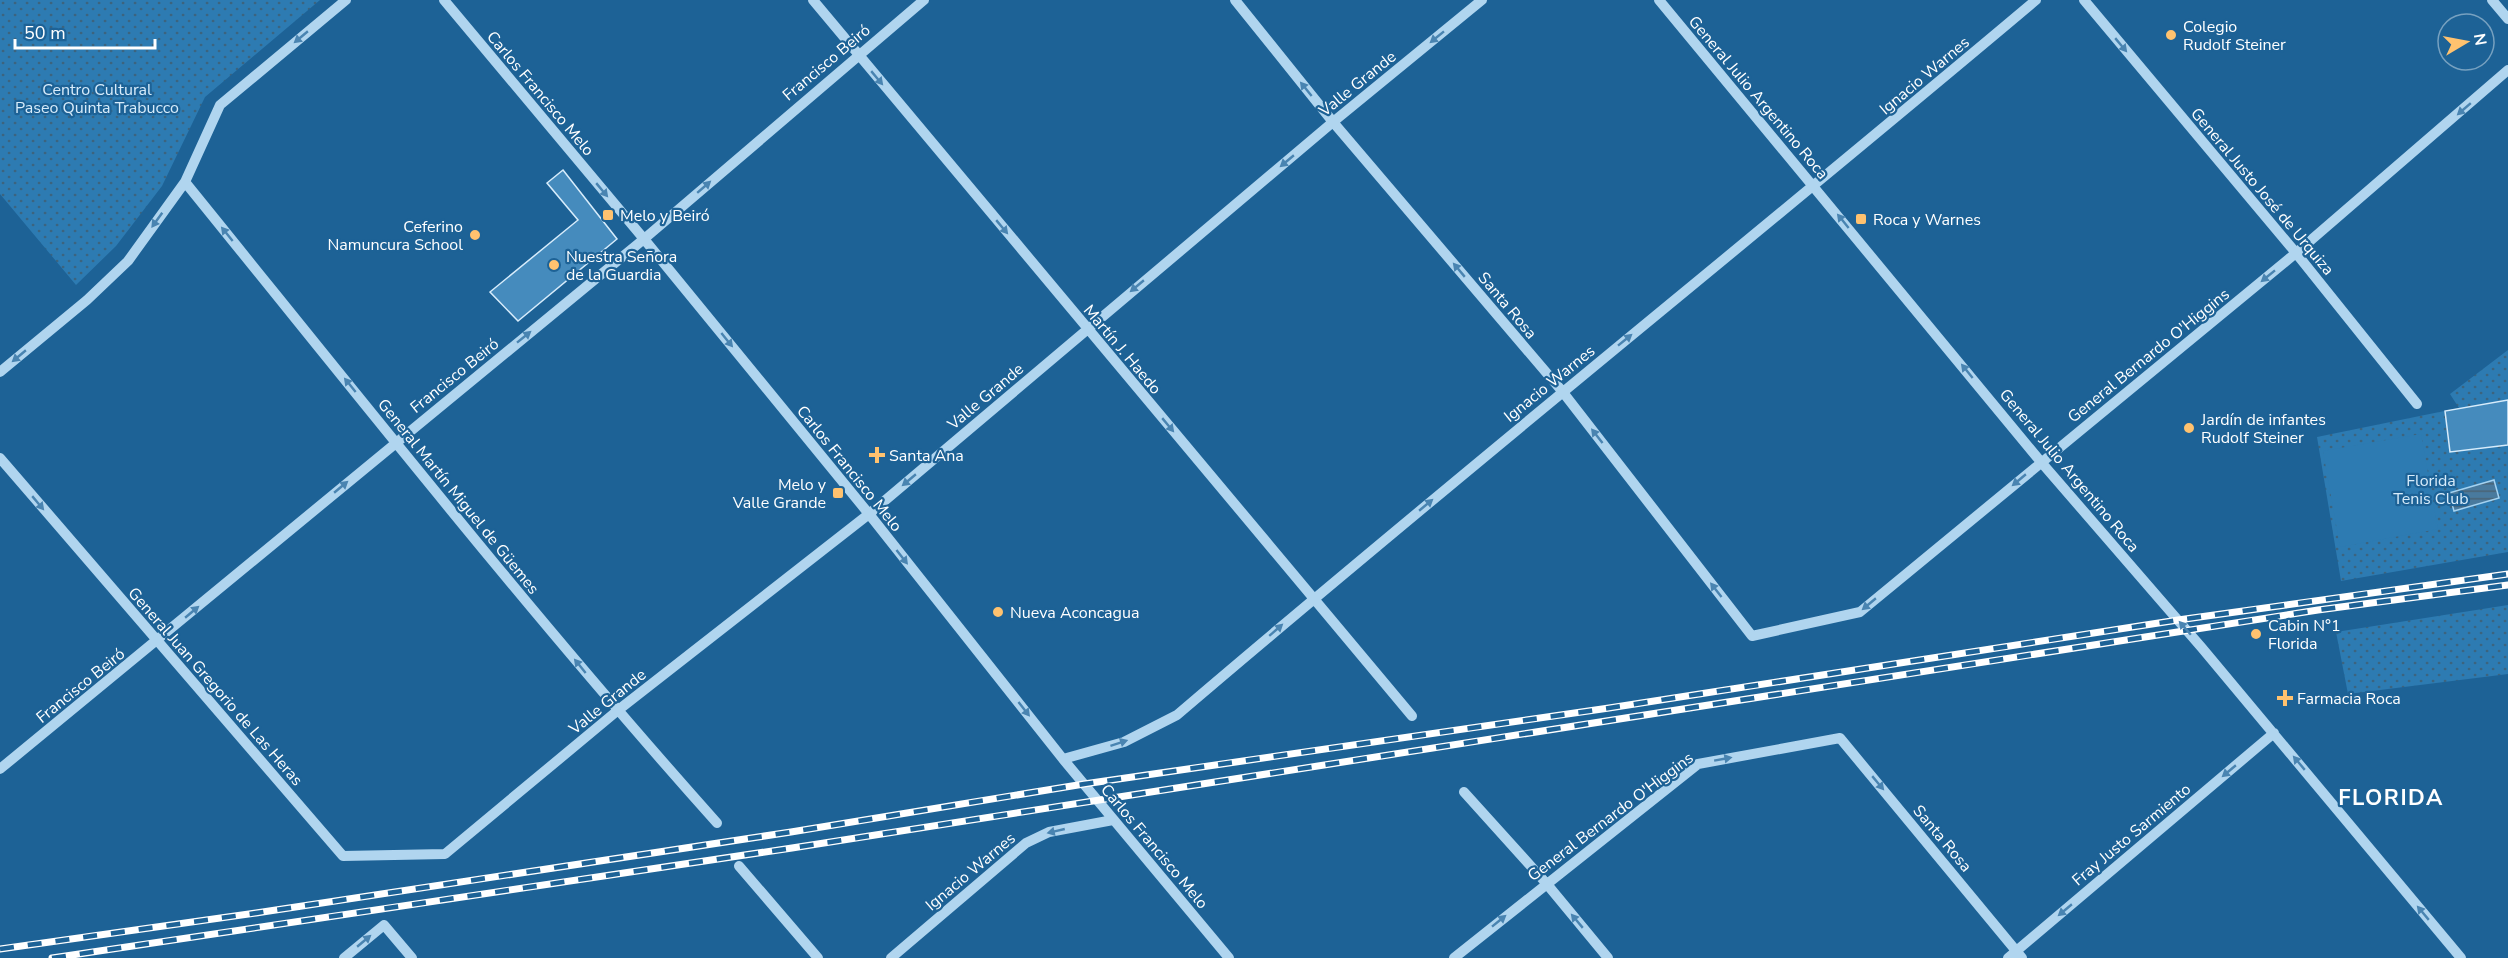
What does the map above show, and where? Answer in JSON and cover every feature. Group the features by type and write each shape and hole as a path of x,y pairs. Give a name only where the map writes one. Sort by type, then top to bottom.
{"street":[{"path":"0,372 87,300 128,261 185,182 220,105 346,0"},
{"name":"Carlos Francisco Melo","path":"444,0 644,238 869,514 1063,759 1229,958"},
{"name":"Martín J. Haedo","path":"813,0 1412,716"},
{"name":"Francisco Beiró","path":"0,769 644,238 924,0"},
{"name":"Santa Rosa","path":"1235,0 1333,122 1562,391 1752,636"},
{"name":"Valle Grande","path":"445,854 617,711 869,514 1087,328 1482,0"},
{"name":"General Julio Argentino Roca","path":"1659,0 2042,462 2274,733 2461,958"},
{"name":"Ignacio Warnes","path":"1063,759 1124,742 1177,715 1313,598 1562,391 1815,187 2036,0"},
{"name":"General Justo José de Urquiza","path":"2084,0 2296,253 2417,404"},
{"path":"2492,0 2508,19"},
{"name":"General Bernardo O'Higgins","path":"1752,636 1860,612 2296,253 2508,70"},
{"name":"General Martín Miguel de Güemes","path":"185,182 395,442 617,711 717,823"},
{"name":"General Juan Gregorio de Las Heras","path":"0,458 156,642 343,856 445,854"},
{"name":"Fray Justo Sarmiento","path":"2016,956 2274,733"},
{"name":"Santa Rosa","path":"1840,738 2016,956"},
{"name":"General Bernardo O'Higgins","path":"1454,958 1698,764 1840,738"},
{"path":"1464,792 1546,883 1608,958"},
{"name":"Ignacio Warnes","path":"891,958 1026,843 1049,832 1113,820"},
{"path":"739,866 818,958"},
{"path":"344,958 384,925 412,958"}],"green space":[{"name":"Centro Cultural Paseo Quinta Trabucco","path":"0,0 320,0 205,97 162,186 116,246 76,285 0,194"},
{"name":"Florida Tenis Club","path":"2508,350 2508,552 2341,581 2317,437 2459,408 2450,394"},
{"path":"2421,434 2438,529 2340,547 2323,451"},
{"path":"2508,605 2508,674 2348,694 2336,632"}],"shaded area":[{"path":"2494,480 2499,498 2454,511 2449,493"}],"building":[{"name":"Nuestra Señora de la Guardia","path":"563,170 617,239 518,321 490,292 578,220 547,183"},
{"path":"2508,400 2508,445 2450,452 2445,411"}],"railway":[{"path":"0,949 256,913 791,832 1084,784 1609,708 2178,620 2508,574"},
{"path":"52,958 792,848 2318,610 2508,585"}],"place":[{"name":"Colegio Rudolf Steiner","path":"2171,35"},
{"name":"Melo y Beiró","path":"608,215"},
{"name":"Roca y Warnes","path":"1861,219"},
{"name":"Ceferino Namuncura School","path":"475,235"},
{"name":"Nuestra Señora de la Guardia","path":"554,265"},
{"name":"Jardín de infantes Rudolf Steiner","path":"2189,428"},
{"name":"Santa Ana","path":"877,455"},
{"name":"Melo y Valle Grande","path":"838,493"},
{"name":"Nueva Aconcagua","path":"998,612"},
{"name":"Cabin N°1 Florida","path":"2256,634"},
{"name":"Farmacia Roca","path":"2285,698"}],"district":[{"name":"FLORIDA","path":"2391,797"}]}
